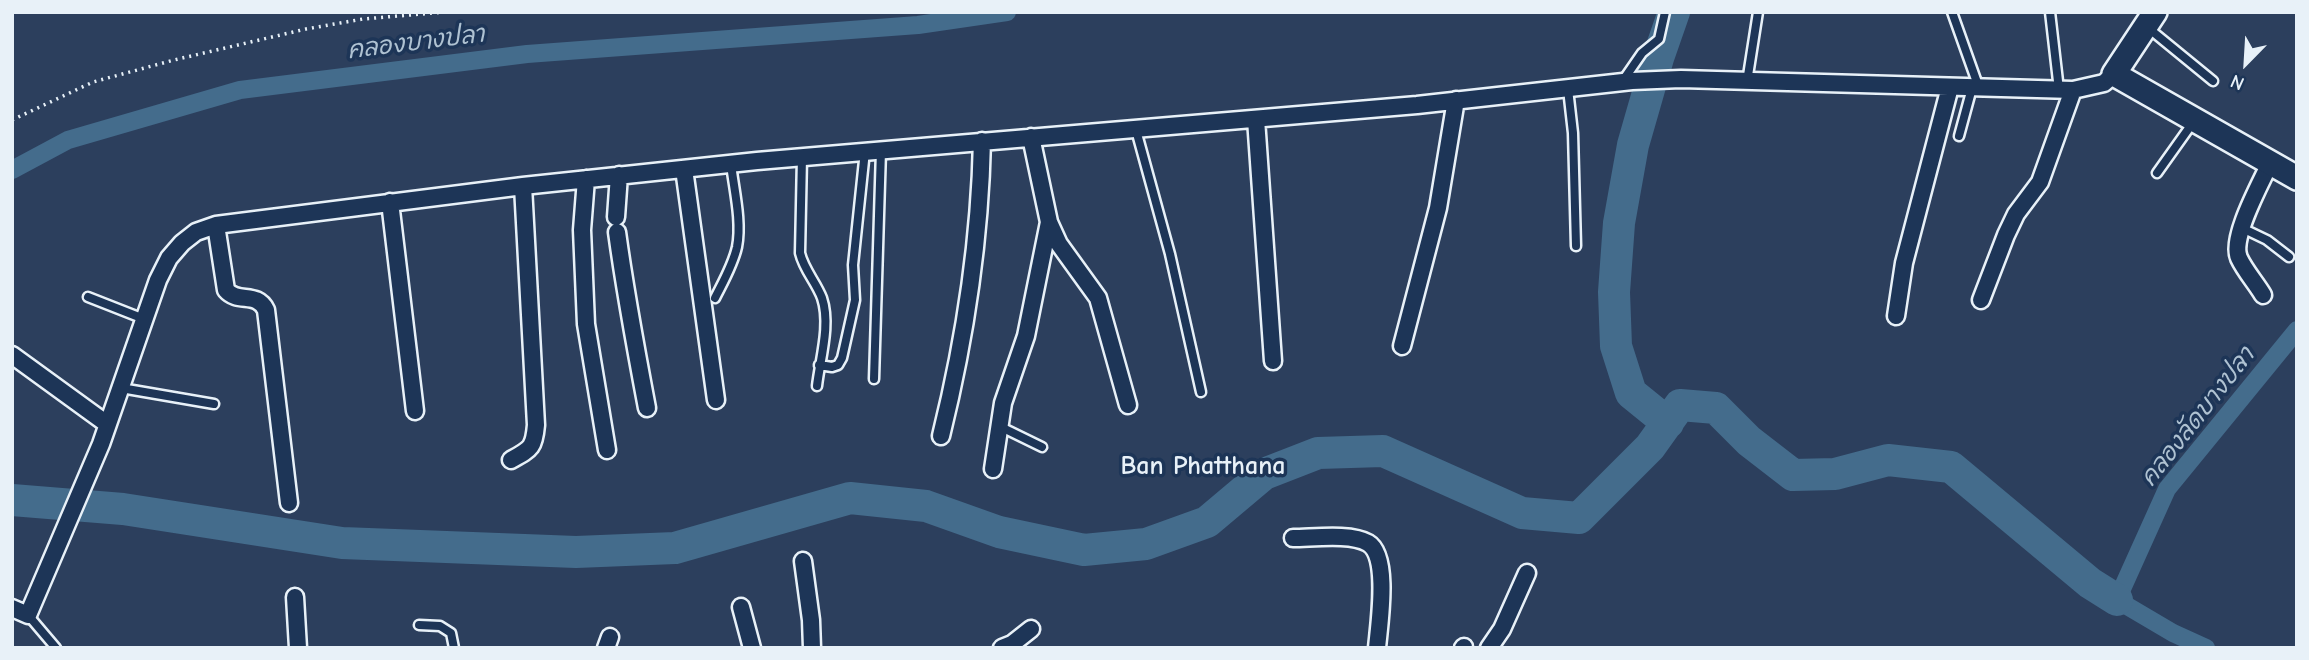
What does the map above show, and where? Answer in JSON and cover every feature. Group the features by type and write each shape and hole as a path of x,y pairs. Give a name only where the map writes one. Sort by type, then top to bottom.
{"street":[{"path":"12,608 28,615 88,476 144,319 169,258 197,232 216,225 619,175 1256,119 1627,82 1681,79 2066,90 2104,83 2114,74 2150,19"},
{"path":"2114,74 2297,178"},
{"path":"1896,316 1904,263 1950,87"},
{"path":"1981,300 2016,214 2043,175 2066,90"},
{"path":"1402,346 1438,208 1456,100"},
{"path":"1256,119 1273,361"},
{"path":"1031,137 1049,222 1059,244 1098,298 1128,405"},
{"path":"941,436 961,351 981,196 982,141"},
{"path":"2263,295 2238,256 2237,247 2242,228 2270,163"},
{"path":"684,169 716,400"},
{"path":"619,175 617,225 625,294 632,318 647,408"},
{"path":"586,179 582,230 586,324 607,450"},
{"path":"511,460 530,450 536,425 523,186"},
{"path":"390,202 415,411"},
{"path":"993,469 1007,386 1026,336 1049,222"},
{"path":"216,225 226,290 236,298 256,298 266,310 289,503"},
{"path":"12,355 107,424"},
{"path":"1293,538 1355,538 1377,551 1381,565 1377,648"},
{"path":"803,561 812,648"},
{"path":"1489,648 1502,629 1527,573"},
{"path":"295,597 298,648"},
{"path":"741,607 752,648"},
{"path":"1002,648 1012,644 1031,629"}],"lane":[{"path":"1627,82 1642,53 1659,39 1665,12"},
{"path":"1747,82 1758,12"},
{"path":"1952,12 1976,88 1959,136"},
{"path":"2050,12 2066,90"},
{"path":"2150,19 2213,80"},
{"path":"1568,89 1573,133 1576,246"},
{"path":"2157,173 2194,121"},
{"path":"1136,130 1170,254 1201,392"},
{"path":"819,365 832,367 838,365 842,358 855,300 853,265 873,151"},
{"path":"873,151 874,379"},
{"path":"802,157 800,253 804,268 822,298 825,313 817,386"},
{"path":"715,298 733,260 739,234 731,164"},
{"path":"2242,228 2267,240 2289,257"},
{"path":"88,297 144,319"},
{"path":"121,387 214,404"},
{"path":"999,426 1042,446"},
{"path":"28,615 56,648"},
{"path":"419,625 440,626 451,633 454,648"}],"path":[{"path":"12,120 93,82 174,60 363,19 445,12"}],"waterway":[{"name":"คลองบางปลา","path":"12,170 68,140 240,90 527,54 918,25 1007,12"},
{"path":"1668,423 1631,393 1616,346 1614,292 1619,223 1633,145 1674,12"},
{"name":"คลองลัดบางปลา","path":"2206,648 2173,633 2117,600 2167,489 2297,330"},
{"path":"12,500 123,509 342,543 576,552 675,548 850,498 926,506 999,532 1084,550 1146,544 1207,522 1264,474 1318,453 1383,451 1522,513 1579,518 1650,447 1680,405 1716,408 1749,441 1793,475 1835,474 1888,460 1951,467 2090,583 2117,600"}],"district":[{"name":"Ban Phatthana","path":"1203,467"}]}
